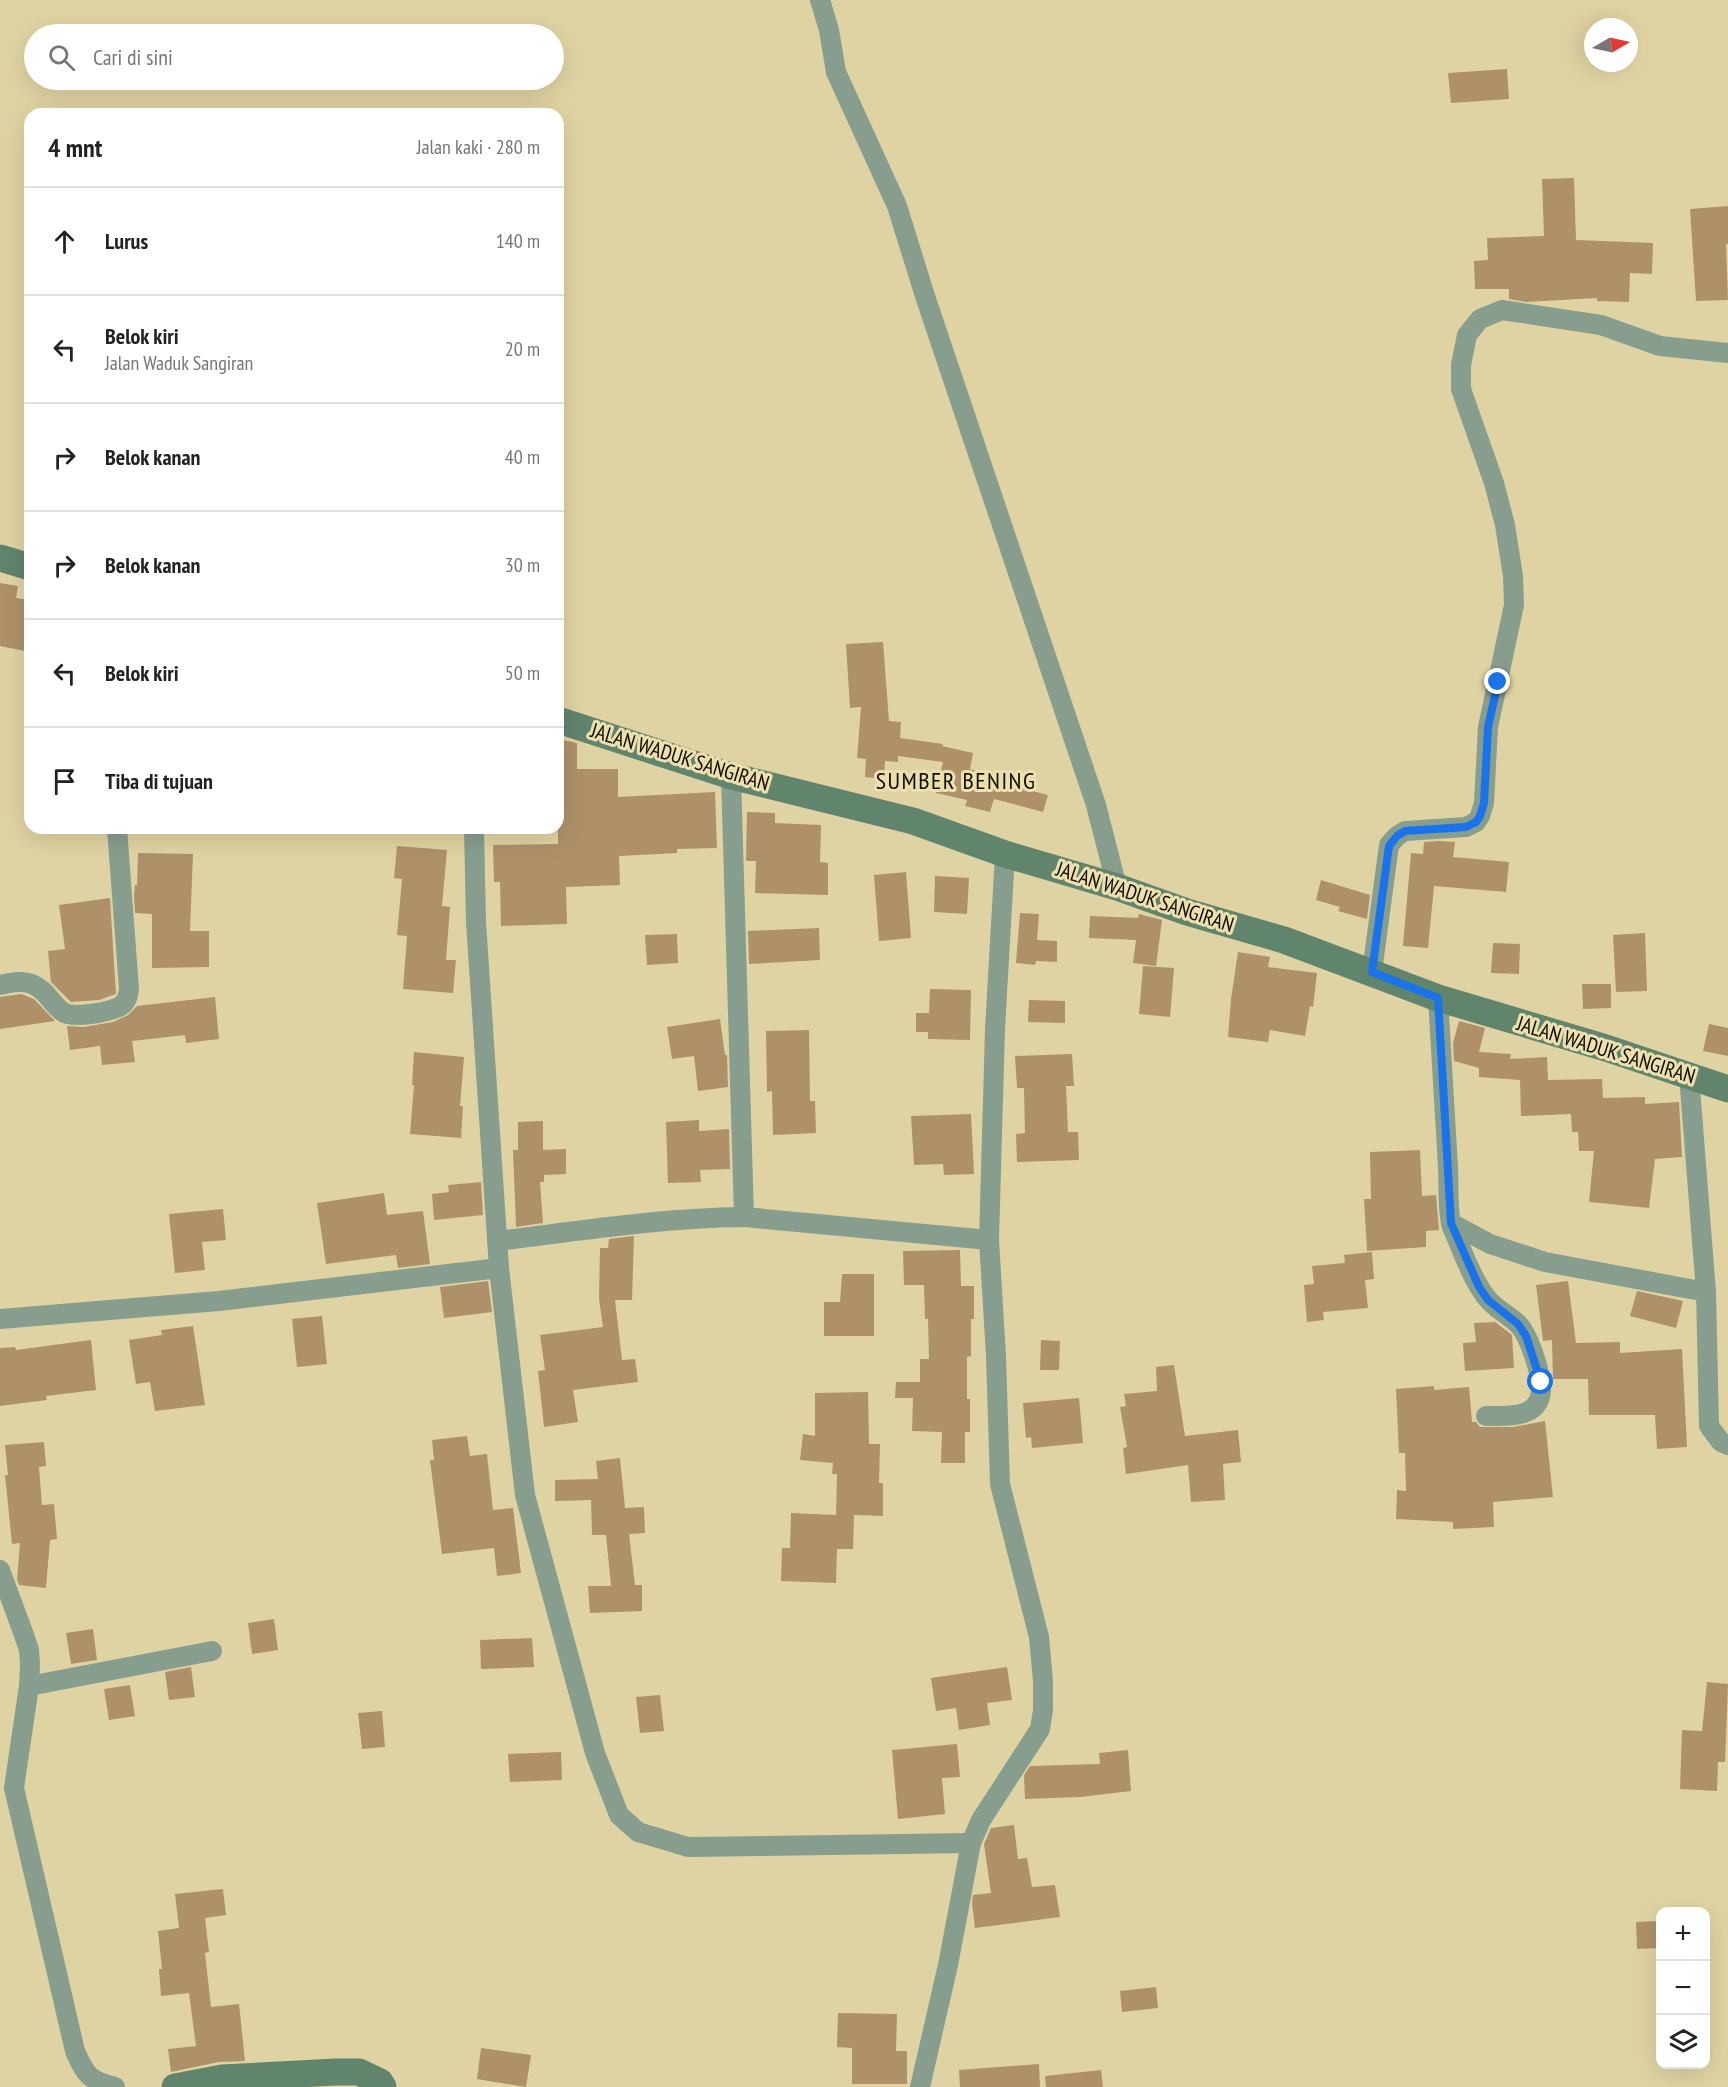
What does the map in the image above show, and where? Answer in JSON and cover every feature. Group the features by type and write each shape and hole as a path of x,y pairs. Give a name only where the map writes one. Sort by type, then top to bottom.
{"street":[{"path":"820,0 829,30 836,72 905,227 928,307 1096,805 1117,887"},
{"path":"1372,972 1389,846 1397,836 1405,831 1466,827 1476,822 1480,816 1484,803 1488,727 1514,605 1513,576 1505,525 1494,483 1461,389 1461,365 1467,335 1480,318 1502,310 1601,325 1659,346 1728,353"},
{"path":"0,558 24,565"},
{"name":"JALAN WADUK SANGIRAN","path":"564,722 731,776 913,821 1005,854 1117,887 1187,912 1284,940 1438,998 1595,1045 1728,1089"},
{"path":"731,776 744,1217"},
{"path":"0,985 22,981 33,984 42,989 64,1013 73,1015 100,1013 120,1007 127,1000 129,989 117,834"},
{"path":"474,834 476,922 499,1268 525,1495 595,1754 619,1815 638,1832 688,1847 970,1843"},
{"path":"920,2087 948,1965 970,1843 981,1820 1040,1730 1043,1710 1039,1637 1000,1484 989,1240 995,1029 1005,854"},
{"path":"1438,998 1451,1223 1479,1287 1488,1300 1518,1324 1526,1336 1541,1382 1538,1403 1533,1408 1517,1416 1486,1416"},
{"path":"1689,1075 1706,1292 1709,1426 1721,1442 1728,1445"},
{"path":"497,1241 630,1224 744,1217 989,1240"},
{"path":"1451,1223 1490,1244 1545,1262 1706,1292"},
{"path":"0,1318 219,1302 499,1268"},
{"path":"0,1570 29,1650 29,1686 7,1788 75,2051 90,2078 116,2087"},
{"path":"29,1686 212,1651"},
{"path":"175,2087 222,2078 336,2072 359,2073 380,2082 383,2087"}],"building":[{"path":"1507,69 1509,99 1451,103 1448,73"},
{"path":"1574,178 1576,240 1653,243 1652,274 1630,273 1629,302 1597,301 1597,298 1526,302 1509,299 1509,289 1475,289 1474,261 1488,260 1487,238 1544,236 1542,179"},
{"path":"1728,206 1728,244 1726,244 1728,300 1696,301 1690,209"},
{"path":"0,583 18,586 16,598 24,599 24,651 0,646"},
{"path":"883,642 889,721 901,722 900,738 943,744 942,746 973,753 970,769 999,776 998,782 1048,795 1043,812 994,799 990,812 965,806 967,800 936,793 943,762 898,756 898,762 885,761 884,779 865,777 866,759 857,758 861,707 850,708 846,644"},
{"path":"564,740 577,743 577,769 618,769 618,797 715,792 717,848 677,849 677,853 619,856 620,885 566,887 567,924 501,926 500,882 494,882 493,845 558,844 558,834 564,834"},
{"path":"747,812 775,813 775,823 821,825 820,862 828,863 828,895 755,893 756,861 746,861"},
{"path":"1424,842 1455,842 1453,857 1509,862 1506,892 1434,886 1428,948 1403,946 1411,853 1423,854"},
{"path":"397,846 447,850 442,906 450,907 446,960 456,960 453,993 403,989 407,936 397,935 402,879 394,878"},
{"path":"138,853 193,854 190,931 209,931 209,967 152,968 152,914 135,913 134,896 135,885 137,885"},
{"path":"906,872 911,938 879,941 874,875"},
{"path":"935,876 969,878 967,914 934,912"},
{"path":"1321,880 1370,895 1367,919 1338,911 1340,907 1316,900"},
{"path":"110,898 116,994 99,1000 71,1002 51,982 48,951 65,949 59,905"},
{"path":"1020,913 1039,914 1037,940 1057,941 1057,962 1036,961 1035,965 1016,963"},
{"path":"1139,914 1162,920 1156,966 1133,963 1136,940 1089,938 1090,916 1138,918"},
{"path":"819,928 820,960 749,964 748,931"},
{"path":"1645,933 1647,991 1616,992 1613,935"},
{"path":"677,934 678,963 647,965 645,935"},
{"path":"1493,943 1520,944 1519,974 1491,973"},
{"path":"1238,952 1270,957 1268,967 1317,973 1313,1007 1310,1006 1305,1036 1270,1030 1268,1042 1228,1037"},
{"path":"1143,966 1174,968 1170,1017 1139,1014"},
{"path":"1582,984 1611,984 1611,1008 1583,1009"},
{"path":"930,989 971,990 970,1040 928,1039 928,1032 916,1032 916,1013 929,1013"},
{"path":"21,994 34,999 55,1021 0,1029 0,997"},
{"path":"215,997 219,1039 186,1043 185,1035 132,1041 135,1062 102,1065 100,1046 70,1050 67,1026 84,1027 113,1022 128,1015 137,1006"},
{"path":"1029,1000 1065,1001 1065,1023 1028,1022"},
{"path":"720,1019 725,1055 727,1055 728,1087 698,1091 694,1056 672,1059 667,1027"},
{"path":"1459,1021 1485,1028 1479,1052 1511,1054 1510,1059 1547,1057 1548,1080 1602,1079 1603,1098 1645,1097 1645,1104 1679,1102 1682,1157 1655,1159 1649,1208 1589,1202 1594,1151 1579,1151 1578,1132 1572,1132 1571,1114 1521,1116 1520,1080 1479,1077 1479,1068 1454,1061 1453,1043"},
{"path":"1709,1024 1728,1028 1728,1056 1703,1051"},
{"path":"809,1030 810,1101 815,1101 816,1133 773,1135 772,1091 767,1092 766,1031"},
{"path":"414,1052 464,1057 460,1106 463,1106 461,1138 410,1134"},
{"path":"1072,1054 1074,1086 1066,1086 1068,1132 1078,1132 1079,1160 1017,1162 1016,1134 1025,1133 1024,1088 1017,1088 1015,1056"},
{"path":"971,1114 974,1174 944,1175 943,1164 914,1165 911,1116"},
{"path":"699,1120 699,1131 729,1129 730,1169 700,1170 701,1182 668,1183 666,1122"},
{"path":"543,1121 543,1150 566,1149 566,1174 544,1175 544,1182 540,1182 543,1223 516,1227 513,1150 518,1150 518,1122"},
{"path":"1420,1150 1422,1196 1436,1195 1439,1230 1426,1231 1426,1247 1367,1251 1364,1199 1371,1199 1370,1152"},
{"path":"481,1182 483,1215 434,1220 432,1194 449,1192 448,1185"},
{"path":"384,1193 387,1215 423,1211 430,1264 398,1268 396,1255 326,1264 317,1203"},
{"path":"223,1209 226,1240 202,1242 205,1270 175,1273 169,1214"},
{"path":"634,1236 632,1300 615,1300 622,1360 635,1359 638,1382 573,1390 578,1422 544,1427 538,1371 545,1370 540,1335 603,1327 599,1299 600,1248 608,1248 609,1239"},
{"path":"960,1250 961,1286 974,1286 971,1356 967,1357 970,1432 965,1432 965,1463 941,1463 942,1432 912,1431 913,1398 895,1398 896,1382 920,1382 920,1359 929,1359 924,1285 904,1285 903,1251"},
{"path":"1372,1252 1374,1279 1365,1280 1368,1308 1323,1312 1324,1320 1307,1322 1304,1285 1314,1284 1312,1266 1345,1263 1344,1255"},
{"path":"842,1274 874,1274 874,1336 824,1336 824,1302 840,1302"},
{"path":"488,1281 492,1312 444,1318 440,1287"},
{"path":"1568,1281 1576,1343 1620,1342 1620,1353 1682,1349 1687,1447 1657,1449 1655,1415 1589,1415 1588,1379 1553,1379 1552,1340 1543,1341 1536,1285"},
{"path":"1637,1291 1683,1301 1676,1328 1630,1316"},
{"path":"322,1316 327,1364 297,1367 292,1319"},
{"path":"1495,1322 1512,1335 1514,1368 1465,1371 1463,1343 1476,1342 1474,1323"},
{"path":"193,1326 205,1405 155,1411 150,1382 136,1384 129,1340 162,1335 161,1330"},
{"path":"91,1340 96,1390 46,1396 47,1400 0,1406 0,1348 15,1347 16,1350"},
{"path":"1041,1340 1060,1341 1059,1370 1040,1370"},
{"path":"1174,1365 1185,1436 1238,1430 1241,1462 1223,1464 1225,1500 1191,1502 1188,1465 1126,1474 1123,1448 1127,1447 1120,1407 1126,1406 1124,1394 1157,1391 1156,1367"},
{"path":"1434,1386 1434,1390 1469,1387 1472,1422 1476,1422 1480,1427 1513,1427 1545,1421 1553,1497 1493,1502 1494,1527 1453,1529 1453,1522 1396,1519 1397,1490 1406,1491 1405,1453 1399,1453 1396,1389"},
{"path":"868,1392 869,1444 880,1444 879,1483 883,1483 883,1516 854,1515 853,1549 837,1549 836,1583 781,1581 782,1548 790,1548 791,1513 836,1515 837,1474 832,1474 833,1463 800,1460 803,1434 815,1436 815,1393"},
{"path":"1079,1398 1083,1443 1032,1448 1031,1437 1026,1438 1023,1403"},
{"path":"467,1436 470,1456 487,1454 493,1510 513,1508 521,1573 497,1576 494,1548 442,1554 430,1460 434,1460 432,1440"},
{"path":"44,1442 46,1466 39,1467 42,1505 54,1504 57,1539 50,1540 46,1588 19,1585 17,1580 20,1543 12,1544 5,1475 8,1475 5,1445"},
{"path":"620,1458 625,1508 644,1507 645,1533 629,1534 635,1585 642,1585 642,1611 590,1613 588,1586 611,1586 606,1535 592,1535 591,1500 555,1501 555,1480 598,1479 596,1461"},
{"path":"274,1619 278,1650 252,1654 248,1623"},
{"path":"93,1629 97,1660 71,1664 66,1633"},
{"path":"532,1638 534,1667 481,1669 480,1640"},
{"path":"191,1667 195,1697 169,1700 165,1672"},
{"path":"1007,1667 1012,1700 987,1703 990,1725 959,1730 956,1708 936,1711 931,1678"},
{"path":"1707,1682 1728,1684 1725,1762 1718,1762 1717,1791 1680,1789 1682,1730 1702,1731"},
{"path":"130,1685 135,1716 109,1720 104,1689"},
{"path":"660,1695 664,1731 640,1733 636,1697"},
{"path":"382,1711 385,1747 362,1749 358,1713"},
{"path":"957,1744 960,1777 942,1778 945,1814 898,1819 892,1750"},
{"path":"1128,1750 1131,1791 1080,1797 1025,1799 1024,1775 1030,1766 1100,1764 1099,1753"},
{"path":"561,1752 562,1780 510,1782 508,1754"},
{"path":"1014,1825 1018,1859 1027,1858 1032,1887 1055,1885 1060,1917 975,1928 973,1895 991,1893 984,1844 991,1828"},
{"path":"223,1889 226,1915 205,1918 209,1952 205,1953 211,2007 239,2004 245,2061 219,2062 171,2072 168,2049 196,2046 189,1993 161,1996 159,1969 162,1969 158,1931 179,1928 175,1894"},
{"path":"1656,1921 1656,1948 1637,1949 1636,1922"},
{"path":"1156,1987 1158,2008 1122,2012 1120,1991"},
{"path":"838,2013 897,2014 896,2051 907,2051 907,2084 852,2084 852,2048 837,2047"},
{"path":"481,2048 531,2055 526,2087 477,2079"},
{"path":"1039,2064 1040,2087 960,2087 959,2070"},
{"path":"1101,2070 1103,2087 1046,2087 1045,2076"}],"district":[{"name":"SUMBER BENING","path":"956,781"}],"route":[{"path":"1498,682 1488,727 1484,803 1480,816 1476,822 1466,827 1405,831 1397,836 1389,846 1372,972 1438,998 1451,1223 1479,1287 1488,1300 1518,1324 1526,1336 1541,1382"}]}
